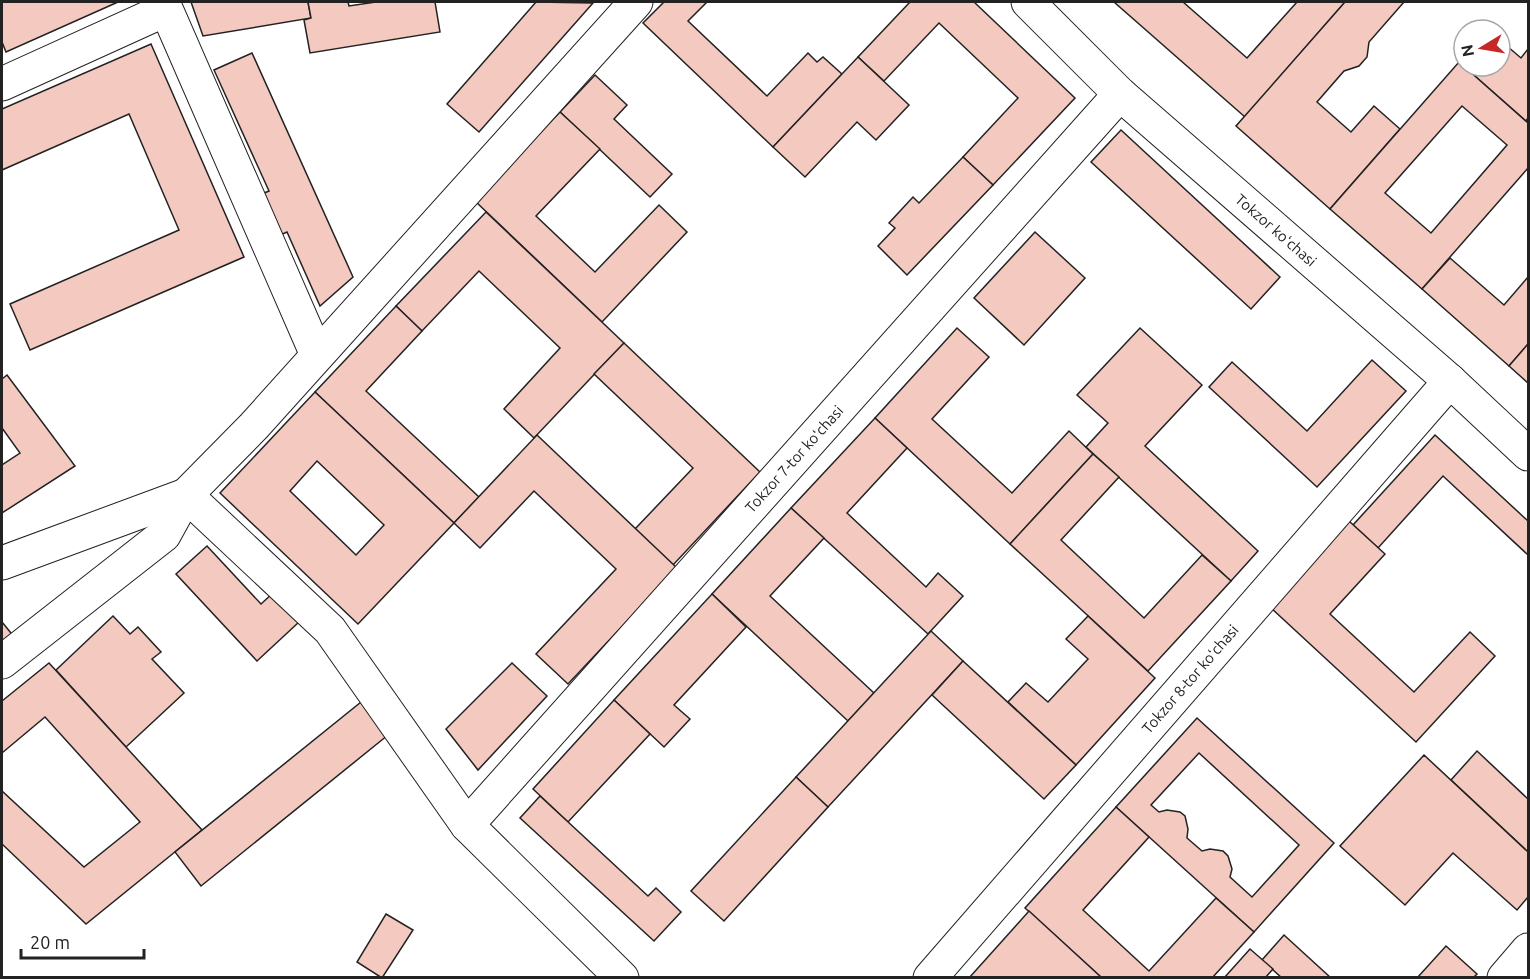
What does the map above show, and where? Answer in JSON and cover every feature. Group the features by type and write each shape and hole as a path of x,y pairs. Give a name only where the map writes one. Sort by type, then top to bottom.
{"street":[{"path":"2,662 164,535 186,495 254,426 636,2"},
{"name":"Tokzor koʻchasi","path":"1028,2 1120,94 1450,381 1528,454"},
{"path":"2,84 164,6 317,355"},
{"name":"Tokzor 7-tor koʻchasi","path":"467,825 1120,94"},
{"name":"Tokzor 8-tor koʻchasi","path":"930,978 1450,381"},
{"path":"186,495 330,630 467,825 622,978"},
{"path":"2,563 186,495"},
{"path":"1504,978 1528,950"}],"building":[{"path":"2,2 118,2 6,52 2,42"},
{"path":"191,2 308,2 311,18 203,36"},
{"path":"308,2 348,2 349,6 376,2 435,2 440,32 310,53 304,20 311,18"},
{"path":"536,2 593,3 479,132 447,104"},
{"path":"664,2 707,2 688,21 767,96 808,53 817,62 823,57 842,74 773,147 643,23"},
{"path":"910,2 974,2 1075,98 993,185 963,157 1018,98 939,23 884,81 858,57"},
{"path":"1114,2 1183,2 1247,58 1297,2 1345,2 1245,117"},
{"path":"1345,2 1404,2 1369,42 1367,57 1359,66 1344,71 1317,102 1351,132 1374,106 1400,129 1330,209 1236,126"},
{"path":"151,44 244,257 30,350 10,304 179,230 129,114 2,170 2,109"},
{"path":"1528,49 1528,118 1526,121 1477,78 1512,78 1512,50 1521,58"},
{"path":"252,53 353,277 320,306 287,232 276,237 257,196 269,191 214,70"},
{"path":"858,57 909,105 876,140 857,122 805,177 773,147"},
{"path":"1452,70 1452,78 1477,78 1528,123 1528,168 1422,289 1330,209","holes":["1462,106 1507,145 1431,233 1385,193"]},
{"path":"595,75 627,105 614,119 672,174 650,197 560,112"},
{"path":"560,112 600,149 536,216 595,272 659,205 687,232 602,322 475,201"},
{"path":"1121,130 1280,277 1251,309 1091,162"},
{"path":"963,157 993,185 907,275 878,246 895,228 889,223 913,197 919,203"},
{"path":"486,212 624,343 534,438 504,409 560,348 479,271 422,331 396,306"},
{"path":"1035,232 1085,278 1024,345 974,298"},
{"path":"1450,258 1504,305 1528,277 1528,344 1509,366 1422,289"},
{"path":"396,306 422,331 366,391 479,497 454,523 315,392"},
{"path":"957,328 989,357 932,419 1012,493 1069,431 1093,454 1010,544 875,418"},
{"path":"1140,328 1202,385 1145,446 1258,551 1231,581 1086,447 1108,423 1077,395"},
{"path":"624,343 760,472 673,565 635,529 693,468 594,374"},
{"path":"1528,344 1528,383 1509,366"},
{"path":"1372,360 1406,391 1317,487 1209,387 1232,362 1307,431"},
{"path":"7,375 75,466 2,513 2,465 20,453 2,428 2,379"},
{"path":"315,392 454,523 358,624 220,493","holes":["317,461 384,525 356,555 290,491"]},
{"path":"875,418 907,448 847,513 926,587 938,573 963,596 928,634 791,508"},
{"path":"537,435 677,568 568,684 536,654 616,569 534,491 480,548 454,523"},
{"path":"1435,435 1528,521 1528,555 1443,476 1378,548 1353,525"},
{"path":"1093,454 1119,477 1061,540 1144,618 1202,555 1231,581 1148,671 1010,544"},
{"path":"791,508 824,538 770,596 874,693 848,721 712,594"},
{"path":"1349,521 1385,554 1330,614 1414,692 1470,632 1495,656 1416,742 1270,607"},
{"path":"207,546 261,604 273,593 299,622 257,661 176,574"},
{"path":"712,594 746,627 674,705 690,719 664,747 614,700"},
{"path":"113,616 130,634 138,627 161,652 152,659 184,693 126,747 56,670"},
{"path":"1088,616 1155,678 1076,765 1008,702 1026,683 1048,702 1088,659 1066,639"},
{"path":"2,622 15,638 2,649"},
{"path":"931,631 963,661 828,807 796,777"},
{"path":"963,661 1076,765 1044,799 932,695"},
{"path":"49,663 202,830 86,924 2,844 2,791 84,867 140,822 45,717 2,753 2,701"},
{"path":"512,663 547,696 478,770 446,729"},
{"path":"366,698 393,731 201,886 175,852"},
{"path":"614,700 650,734 568,822 533,789"},
{"path":"1197,718 1334,843 1254,932 1116,807","holes":["1199,753 1299,845 1252,897 1230,877 1232,869 1228,856 1223,851 1210,849 1202,851 1187,838 1188,829 1185,816 1180,812 1167,810 1159,812 1151,805"]},
{"path":"1477,751 1528,799 1528,852 1451,780"},
{"path":"1424,755 1528,852 1528,897 1517,910 1453,853 1405,905 1340,846"},
{"path":"796,777 828,807 724,921 691,891"},
{"path":"540,796 648,896 656,888 681,912 654,941 520,818"},
{"path":"1116,807 1149,837 1083,910 1149,971 1216,898 1254,932 1212,978 1102,978 1025,908"},
{"path":"1029,911 1102,978 969,978"},
{"path":"386,914 413,930 382,978 357,962"},
{"path":"1284,935 1331,978 1282,978 1262,960"},
{"path":"1446,946 1477,974 1473,978 1417,978"},
{"path":"1250,949 1273,969 1265,978 1224,978"}]}
